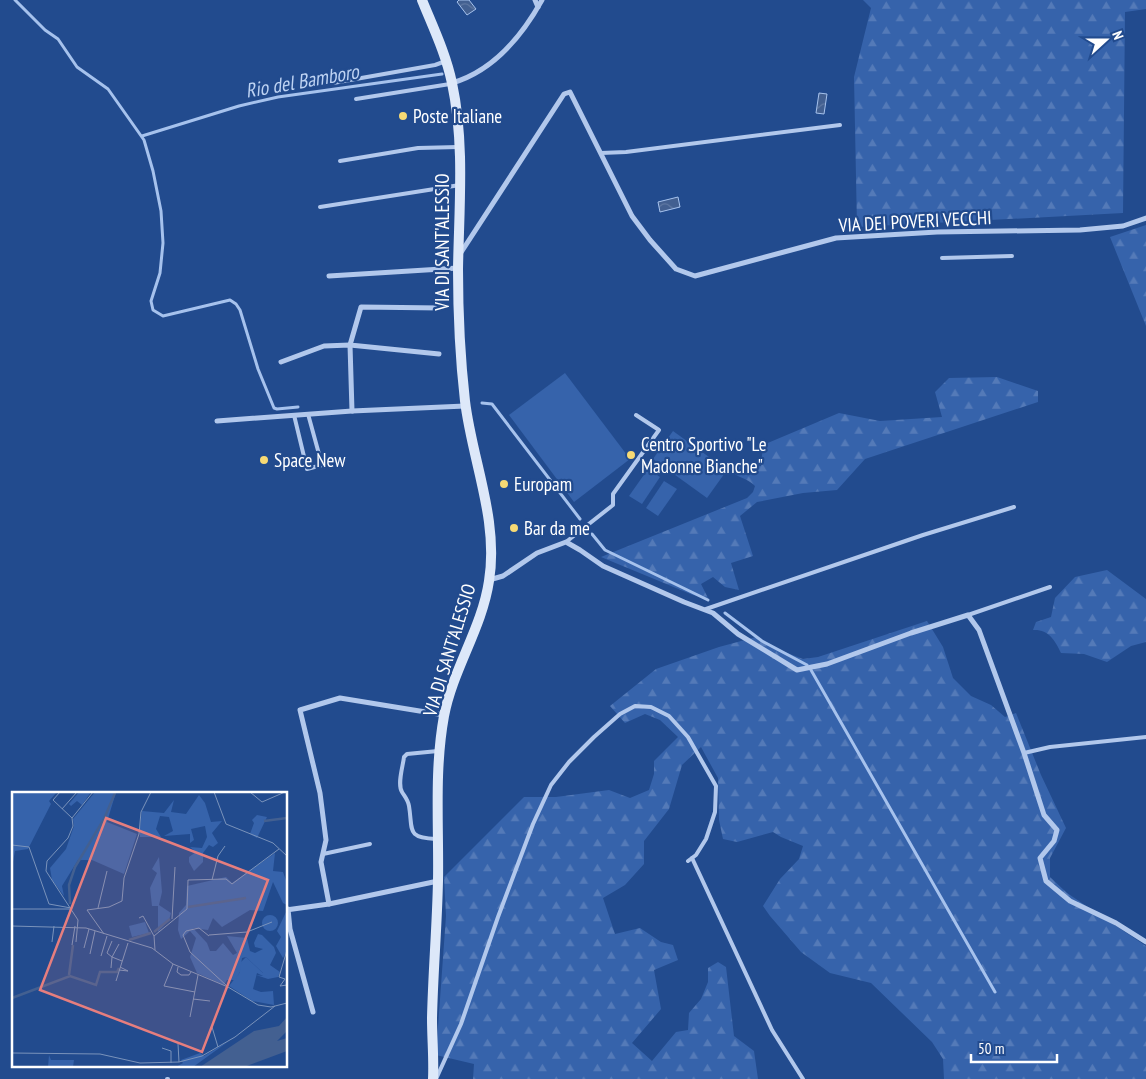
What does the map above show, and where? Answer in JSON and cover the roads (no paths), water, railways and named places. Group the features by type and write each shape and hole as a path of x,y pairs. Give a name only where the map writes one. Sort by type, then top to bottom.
{"street":[{"name":"VIA DI SANT'ALESSIO","path":"422,0 446,61 452,83 458,125 460,147 458,268 460,355 465,406 489,522 491,554 490,580 482,609 453,685 444,715 437,774 438,881 432,1022 435,1079"},
{"path":"535,0 538,7"},
{"path":"452,83 474,75 488,65 516,39 542,0"},
{"name":"VIA DEI POVERI VECCHI","path":"459,255 564,94 570,92 632,216 676,269 695,276 836,238 937,232 1080,230 1123,226 1146,218"},
{"path":"328,276 458,268"},
{"path":"352,411 350,345 361,307 441,308"},
{"path":"281,362 324,346 350,345 439,354"},
{"path":"217,421 352,411 465,406"},
{"path":"490,580 503,576 537,553 566,542 603,566 684,602 706,609 738,634 798,670 827,664 910,633 968,615 979,630 1044,815 1057,830 1054,841 1040,858 1046,881 1070,902 1116,923 1146,942"},
{"path":"329,904 321,862 326,840 320,793 300,710 340,698 444,715"},
{"path":"288,910 329,904 438,881"},
{"path":"288,916 313,1012"}],"lane":[{"path":"333,83 434,65 446,61"},
{"path":"356,98 452,83"},
{"path":"601,153 626,152 840,125"},
{"path":"340,161 418,148 460,147"},
{"path":"320,206 460,185"},
{"path":"942,258 1012,256"},
{"path":"294,415 307,469 322,465 308,414"},
{"path":"566,542 612,505 613,494 659,430 636,415"},
{"path":"706,609 924,535 1014,507"},
{"path":"968,615 1050,587"},
{"path":"435,1079 461,1024 533,824 551,785 569,762 594,737 620,714 635,706 651,707 669,716 688,737 716,786 714,812 706,839 696,855 690,860 772,1030 803,1079"},
{"path":"1024,755 1050,746 1146,737"},
{"path":"438,839 420,838 414,834 410,826 409,807 401,786 404,757 407,754 440,751"},
{"path":"323,854 370,844"}],"water":[{"path":"459,0 469,0 476,9 467,15 457,2"},
{"path":"819,93 827,94 824,114 816,113"},
{"path":"678,197 680,207 660,212 658,202"}],"waterway":[{"path":"15,0 45,30 58,39 77,67 108,89 144,140 153,171 161,211 163,243 160,273 151,301 153,310 163,316 230,300 236,304 240,310 258,369 274,408 298,407"},
{"name":"Rio del Bamboro","path":"142,136 239,106 278,97 442,74"},
{"path":"482,403 492,404 580,519"},
{"path":"592,534 605,550 708,600"},
{"path":"725,613 762,641 807,665"},
{"path":"811,670 995,992"}],"place":[{"name":"Poste Italiane","path":"403,116"},
{"name":"Centro Sportivo \"Le Madonne Bianche\"","path":"631,455"},
{"name":"Space New","path":"264,460"},
{"name":"Europam","path":"504,484"},
{"name":"Bar da me","path":"514,528"}]}
